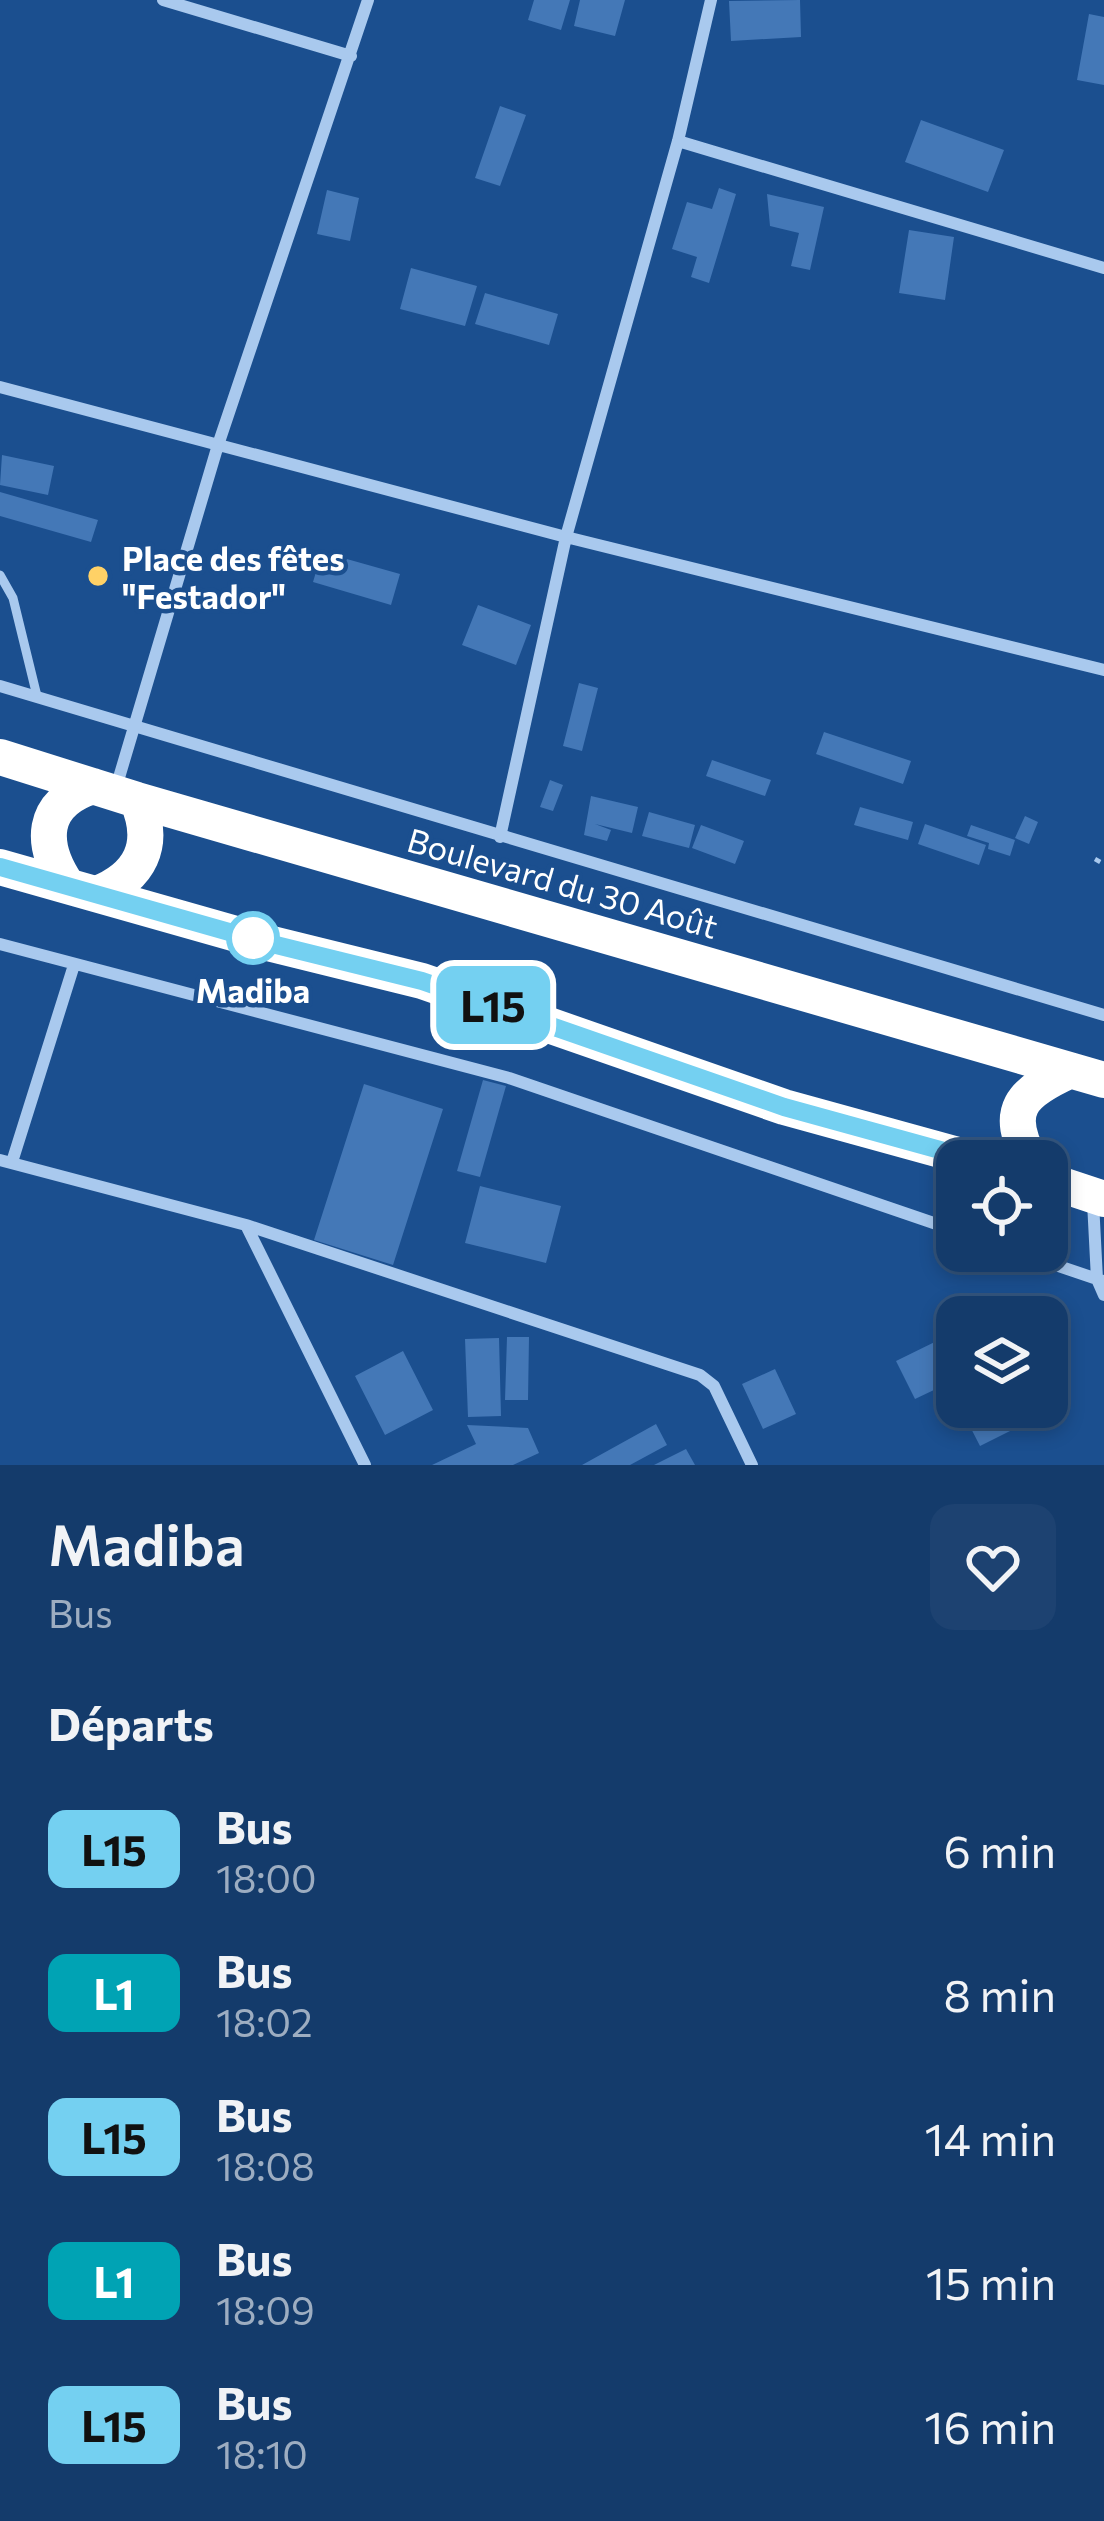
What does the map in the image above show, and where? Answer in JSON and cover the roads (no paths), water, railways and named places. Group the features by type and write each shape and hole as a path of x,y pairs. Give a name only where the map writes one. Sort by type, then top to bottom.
{"highway":[{"name":"Boulevard du 30 Août","path":"0,757 1086,1076"},
{"path":"115,793 146,825 139,864 125,881 82,890 48,850 50,824 70,795 115,793"},
{"path":"0,867 422,981 784,1107 936,1149"},
{"path":"1021,1140 1015,1126 1017,1112 1034,1090 1086,1076"},
{"path":"1068,1187 1099,1197"}],"street":[{"path":"163,0 352,56"},
{"path":"115,793 218,445 368,0"},
{"path":"500,837 566,537 678,141 711,0"},
{"path":"678,141 1104,268"},
{"path":"0,387 566,537 1104,670"},
{"path":"0,686 1104,1015"},
{"path":"0,944 508,1078 936,1225"},
{"path":"74,965 6,1161 247,1225 700,1375 714,1386 752,1465"},
{"path":"1099,1197 1104,1295"},
{"path":"247,1225 365,1465"},
{"path":"1068,1269 1100,1280"}],"lane":[{"path":"0,575 13,598 37,696"}],"place":[{"name":"Place des fêtes \"Festador\"","path":"98,576"},
{"name":"Madiba","path":"253,938"}]}
